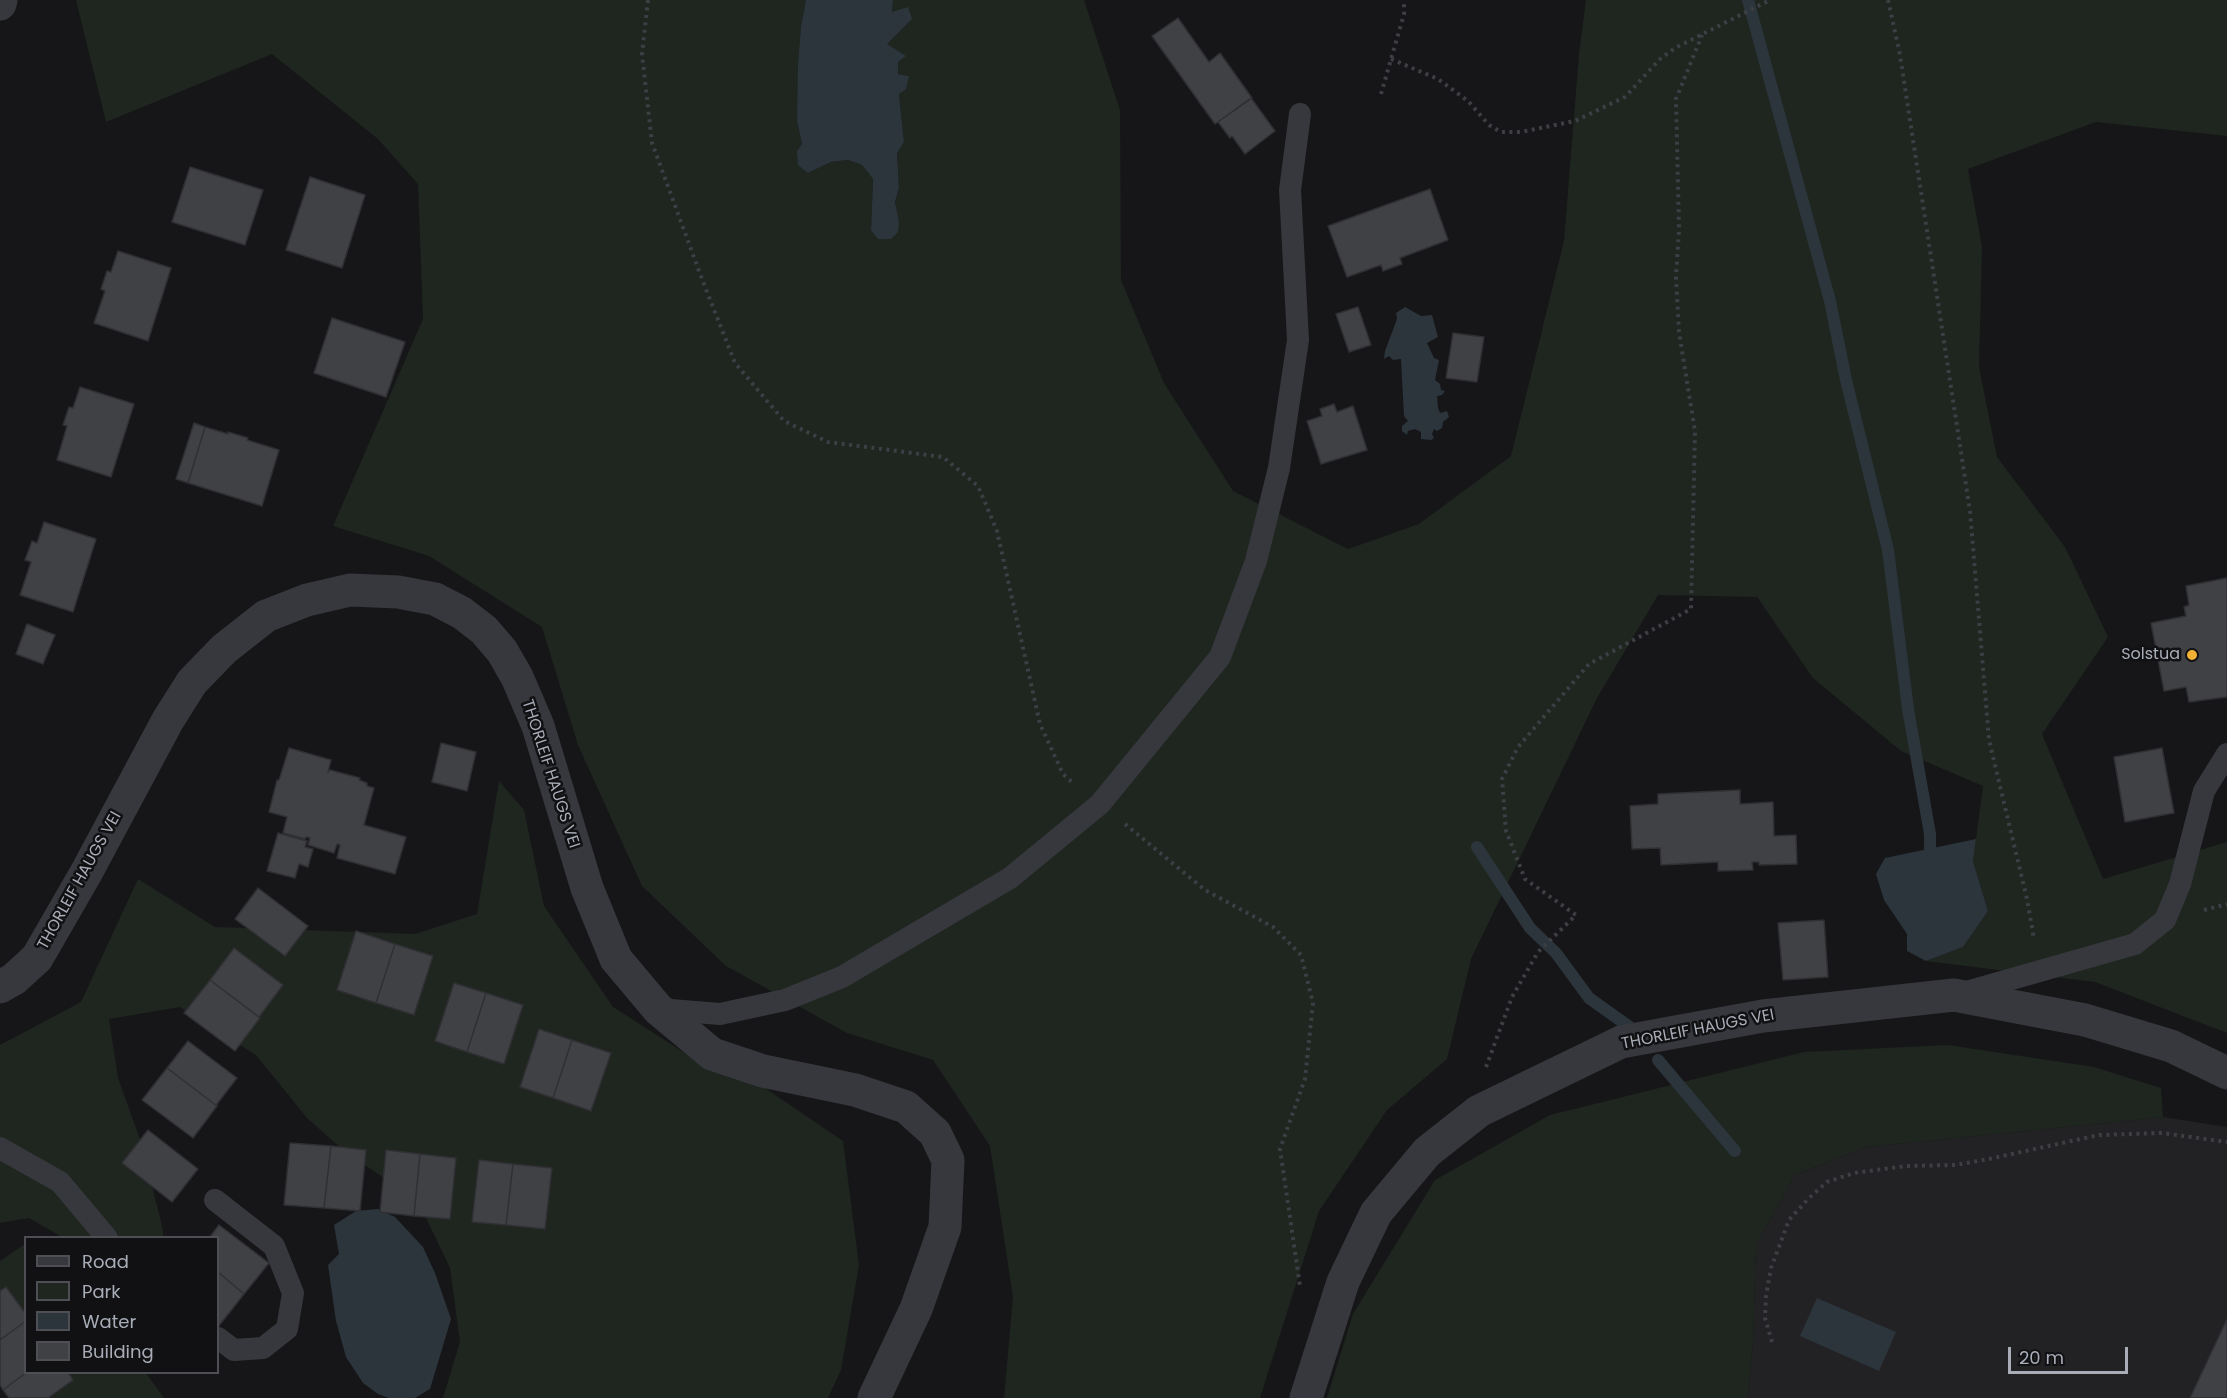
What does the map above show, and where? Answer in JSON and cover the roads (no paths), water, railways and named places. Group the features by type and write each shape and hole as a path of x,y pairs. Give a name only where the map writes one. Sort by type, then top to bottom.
{"street":[{"path":"0,4 1,0"},
{"name":"THORLEIF HAUGS VEI","path":"0,987 14,979 37,958 81,882 168,720 192,682 224,649 266,616 307,600 350,590 398,592 435,599 462,613 484,630 502,651 517,677 538,726 586,888 616,959 658,1009 712,1054 764,1071 855,1090 906,1107 935,1133 948,1160 945,1227 916,1310 874,1398"},
{"name":"THORLEIF HAUGS VEI","path":"1306,1398 1343,1282 1376,1213 1427,1152 1479,1111 1621,1042 1762,1016 1954,995 2085,1020 2171,1046 2227,1073"}],"lane":[{"path":"658,1009 720,1014 786,1000 842,977 1010,878 1100,804 1220,657 1256,561 1279,468 1298,340 1290,190 1300,114"},
{"path":"1954,995 2135,944 2166,920 2180,884 2204,791 2227,754"},
{"path":"0,1148 60,1182 105,1236"},
{"path":"215,1200 274,1246 293,1293 288,1329 263,1348 234,1350 219,1339"}],"water":[{"path":"806,0 893,0 892,12 908,7 912,19 887,44 906,56 898,62 898,74 909,76 906,89 899,94 904,142 897,153 899,188 895,202 899,221 898,232 891,239 878,239 871,230 873,179 862,165 848,160 831,162 808,173 798,165 797,151 802,144 797,121 798,66 801,26"},
{"path":"1405,307 1421,316 1432,315 1438,337 1427,343 1434,358 1439,360 1435,380 1440,384 1441,390 1445,391 1442,395 1437,396 1438,408 1440,413 1447,411 1449,417 1443,422 1442,428 1437,431 1434,429 1432,434 1434,438 1431,440 1421,439 1421,432 1415,429 1408,431 1407,435 1402,431 1402,426 1408,421 1404,416 1401,359 1393,360 1389,356 1384,359 1397,319 1396,313"},
{"path":"1976,839 1973,861 1988,911 1963,947 1926,961 1907,951 1907,934 1884,900 1876,874 1885,858"},
{"path":"378,1209 395,1217 423,1247 451,1319 430,1389 415,1398 389,1398 378,1394 363,1383 346,1357 336,1321 328,1265 339,1254 334,1225 356,1211"},
{"path":"1817,1298 1896,1332 1879,1371 1800,1336"}],"waterway":[{"path":"1748,0 1830,301 1846,380 1888,550 1908,709 1930,834 1930,849"},
{"path":"1477,847 1530,928 1556,953 1589,998 1631,1028"},
{"path":"1658,1060 1735,1151"}],"place":[{"name":"Solstua","path":"2192,655"}]}
